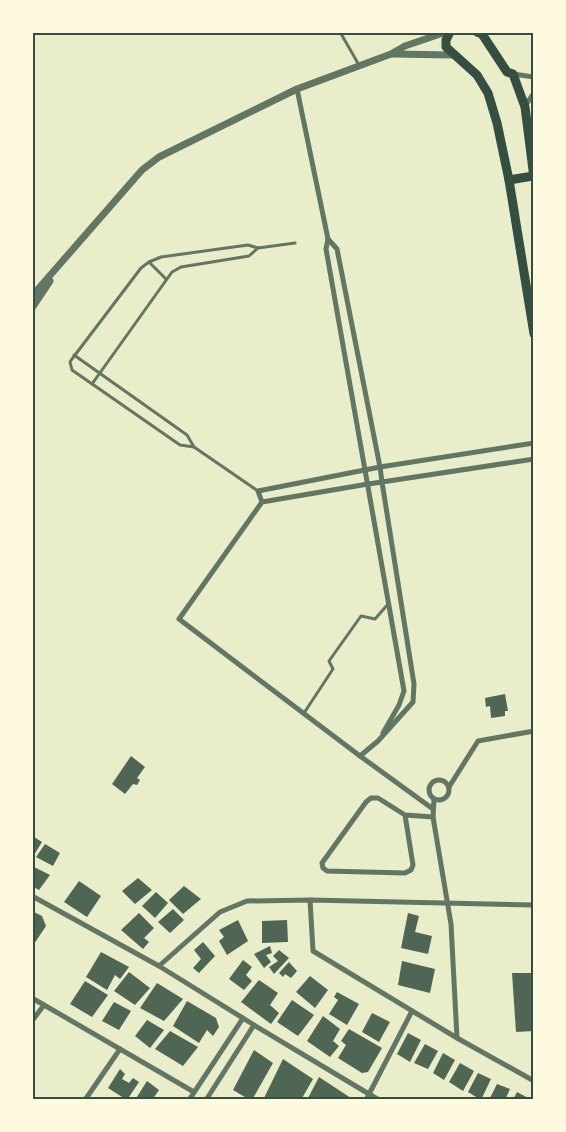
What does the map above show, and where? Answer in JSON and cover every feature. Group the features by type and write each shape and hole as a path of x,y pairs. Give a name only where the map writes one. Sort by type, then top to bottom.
{"main road":[{"path":"450,32 446,40 446,47 477,75 488,93 497,123 531,305 534,334"},
{"path":"480,33 507,72 513,74 525,107 533,177 509,180"}],"street":[{"path":"32,296 142,170 159,157 297,89 391,54 405,46 446,32"},
{"path":"391,54 453,55"},
{"path":"513,74 534,77"},
{"path":"297,89 328,239 326,249 404,692 399,705 378,741"},
{"path":"525,107 534,93"},
{"path":"328,239 337,248 380,467 414,684 413,702 378,741 360,756"},
{"path":"32,308 41,297 56,270"},
{"path":"262,502 258,491 380,467 534,443"},
{"path":"433,809 179,620 262,502 534,458"},
{"path":"434,799 444,799 448,794 449,787 478,741 534,731"},
{"path":"449,787 442,781 433,782 429,791 434,799 433,817 451,924 457,1038"},
{"path":"405,815 413,865 411,870 405,873 385,873 327,871 323,868 322,863 366,802 371,798 378,798 405,815 433,817"},
{"path":"32,896 159,966 379,1100"},
{"path":"159,966 220,912 247,900 534,905"},
{"path":"310,900 313,951 457,1038 534,1081"},
{"path":"32,998 194,1092"},
{"path":"32,1022 44,1005"},
{"path":"366,1100 412,1011"},
{"path":"189,1100 243,1018"},
{"path":"206,1100 254,1025"},
{"path":"85,1100 120,1049"}],"lane":[{"path":"340,32 360,66"},
{"path":"194,447 180,445 72,370 70,362 141,268 149,262 160,257 248,245 258,248 295,243"},
{"path":"92,384 172,272 181,267 249,256 258,248"},
{"path":"149,262 166,279"},
{"path":"74,355 187,435 194,447 258,491"},
{"path":"304,713 333,669 329,661 361,616 375,619 389,602"}],"building":[{"path":"505,694 508,711 505,711 505,716 491,718 490,706 486,707 485,698"},
{"path":"131,756 145,767 137,778 140,780 137,785 133,784 125,794 112,784"},
{"path":"34,837 42,842 34,855 32,853"},
{"path":"45,844 60,853 53,866 36,857"},
{"path":"32,866 50,875 39,890 32,886"},
{"path":"138,878 152,890 135,904 122,891"},
{"path":"79,881 101,896 87,917 64,902"},
{"path":"184,886 201,899 183,914 169,900"},
{"path":"156,892 168,903 155,918 142,906"},
{"path":"173,909 184,920 170,933 158,922"},
{"path":"32,911 42,916 46,926 32,947"},
{"path":"139,913 154,928 144,938 149,942 143,949 121,930"},
{"path":"408,913 419,916 415,932 432,936 428,954 401,948"},
{"path":"238,920 248,941 227,955 219,941 224,937 219,930"},
{"path":"287,920 288,942 262,943 262,921"},
{"path":"203,942 215,956 199,973 193,968 201,959 194,950"},
{"path":"270,946 272,953 266,955 271,962 264,968 254,954"},
{"path":"279,950 289,958 274,974 269,967 278,961 273,956"},
{"path":"101,952 129,967 120,979 115,975 107,990 86,977"},
{"path":"243,960 252,967 246,975 252,981 244,990 229,979"},
{"path":"402,961 435,969 430,993 398,985"},
{"path":"289,962 297,971 291,978 285,974 283,977 279,973"},
{"path":"129,972 150,988 135,1005 114,991"},
{"path":"512,973 534,973 534,1031 516,1032"},
{"path":"310,976 328,990 315,1008 296,992"},
{"path":"259,980 278,993 270,1005 279,1013 271,1024 241,1002"},
{"path":"85,981 108,995 92,1017 70,1004"},
{"path":"157,983 183,999 164,1021 140,1008"},
{"path":"337,992 359,1004 347,1025 329,1014 338,1000 334,997"},
{"path":"292,1000 314,1015 298,1036 277,1022"},
{"path":"187,1001 216,1018 219,1027 213,1036 207,1030 199,1043 173,1026"},
{"path":"114,1002 131,1011 119,1030 102,1021"},
{"path":"372,1013 390,1022 379,1042 362,1032"},
{"path":"323,1016 340,1029 333,1041 339,1046 330,1057 307,1041"},
{"path":"147,1020 164,1030 150,1048 135,1036"},
{"path":"349,1029 382,1048 368,1072 362,1073 338,1058 346,1045 341,1041"},
{"path":"170,1031 198,1047 183,1066 155,1049"},
{"path":"408,1033 421,1040 410,1062 397,1054"},
{"path":"425,1044 438,1051 428,1069 414,1063"},
{"path":"254,1050 273,1063 252,1100 250,1100 233,1090"},
{"path":"443,1053 455,1060 444,1080 433,1073"},
{"path":"283,1059 313,1079 301,1100 267,1100 264,1098"},
{"path":"460,1063 474,1071 463,1091 449,1082"},
{"path":"120,1069 125,1074 122,1079 129,1083 133,1078 139,1082 127,1100 108,1088"},
{"path":"478,1073 491,1079 481,1100 468,1092"},
{"path":"319,1077 354,1100 307,1100"},
{"path":"147,1081 159,1090 152,1100 135,1100"},
{"path":"497,1084 510,1089 505,1100 489,1100"},
{"path":"517,1092 532,1100 513,1100"}]}
